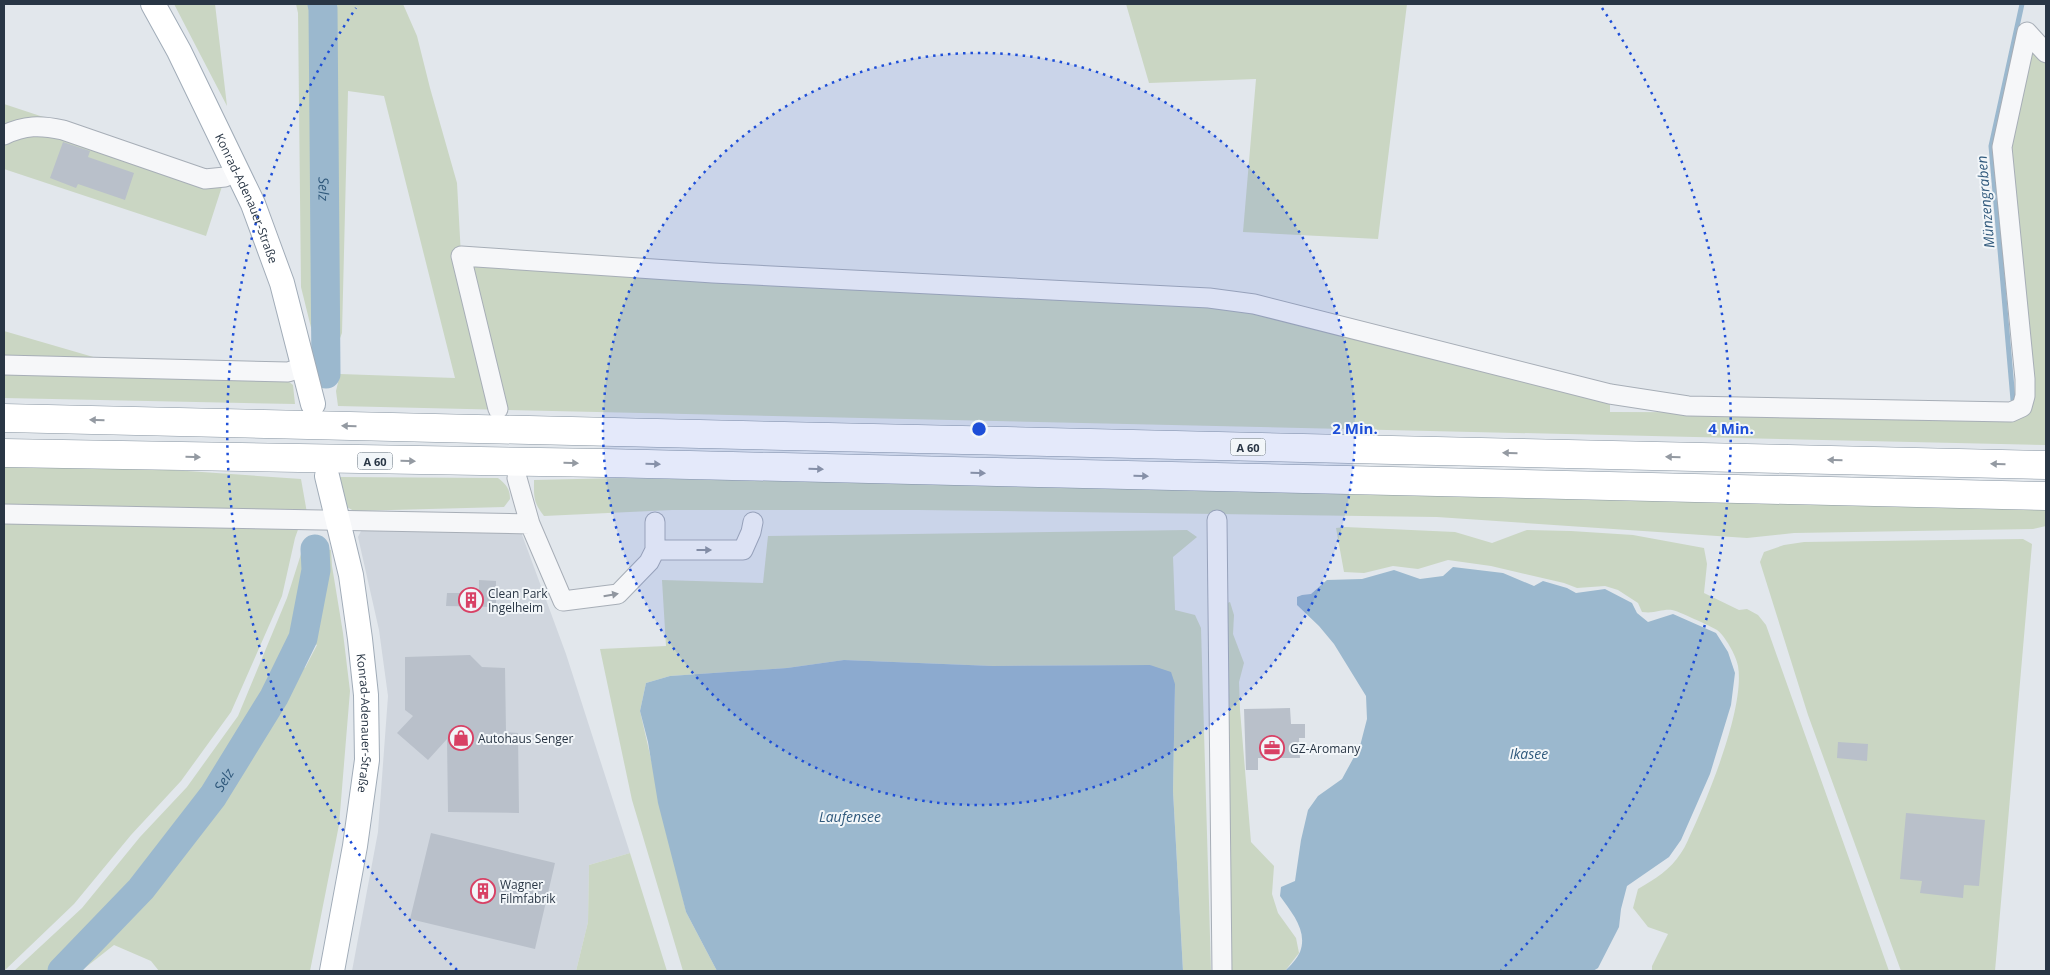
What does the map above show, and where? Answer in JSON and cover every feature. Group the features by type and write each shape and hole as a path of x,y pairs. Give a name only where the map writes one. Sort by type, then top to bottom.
{"highway":[{"name":"A 60","path":"4,418 2046,465"},
{"name":"A 60","path":"4,453 373,461 605,463 2046,496"}],"main road":[{"name":"Konrad-Adenauer-Straße","path":"153,4 179,51 253,204 282,283 313,404"},
{"name":"Konrad-Adenauer-Straße","path":"327,476 350,575 366,694 366,760 355,846 332,971"}],"street":[{"path":"498,409 462,256 713,274 1208,298 1254,304 1610,394 1688,406 2011,412 2022,407 2025,396 2025,379 2002,147 2027,32 2046,53"},
{"path":"4,135 20,127 47,126 205,179 225,177 236,171"},
{"path":"4,365 288,372 304,367"},
{"path":"517,478 530,524 563,601 618,594 649,562 655,550 656,522"},
{"path":"4,514 530,524"},
{"path":"1217,520 1222,971"},
{"path":"655,550 743,550 753,522"}],"shaded area":[{"path":"362,529 521,532 566,654 630,853 589,865 588,922 576,971 352,971 378,832 388,696 379,630 358,537"}],"green space":[{"path":"174,4 215,4 227,106"},
{"path":"296,4 403,4 417,36 457,183 461,256 1209,298 1610,394 1610,412 1996,413 2022,407 2002,147 2025,38 2046,61 2046,445 338,406 336,391 340,374 455,378 384,96 348,91 342,333 326,374 321,368 301,287 298,13"},
{"path":"1126,4 1407,4 1378,239 1243,232 1256,79 1149,83"},
{"path":"4,104 225,177 206,236 4,169"},
{"path":"4,331 114,363 4,361"},
{"path":"4,369 282,376 293,385 295,404 4,398"},
{"path":"4,465 144,468 301,479 307,513 4,506"},
{"path":"338,477 498,478 507,487 510,499 504,507 354,511 345,506"},
{"path":"621,478 2046,506 2046,526 2033,529 1794,533 1747,538 1437,517 919,510 672,510 544,516 535,499 534,480"},
{"path":"4,516 300,524 282,596 231,712 181,781 131,835 74,904 4,971"},
{"path":"1336,528 1455,532 1492,543 1527,530 1571,531 1633,535 1704,548 1707,564 1704,593 1739,610 1747,609 1758,615 1766,625 1889,971 1652,971 1652,966 1668,934 1648,927 1633,908 1638,889 1667,869 1677,859 1684,847 1717,772 1736,703 1739,683 1737,662 1727,641 1717,630 1672,610 1642,612 1638,603 1618,590 1605,586 1577,588 1564,583 1491,566 1448,560 1418,569 1393,566 1364,573 1344,572"},
{"path":"1187,530 1197,537 1173,557 1175,610 1195,615 1201,628 1211,971 1183,971 1173,791 1175,684 1150,665 993,666 844,660 787,668 670,676 646,683 640,711 686,912 717,971 683,971 632,800 600,649 666,646 662,580 763,583 768,536"},
{"path":"2023,539 2032,544 1995,971 1901,971 1808,715 1760,562 1764,552 1784,545 1804,542"},
{"path":"311,546 331,550 350,691 339,825 310,971 159,971 151,961 114,945 81,971 14,971 82,908 140,837 187,787 238,716 287,598 301,554","holes":["298,633 317,645 305,668 287,660"]},
{"path":"1230,602 1234,615 1233,634 1244,663 1239,682 1240,710 1251,842 1274,866 1272,894 1278,913 1296,938 1299,953 1285,971 1227,971 1220,606"},
{"path":"630,853 667,971 576,971 588,922 589,865"}],"water":[{"name":"Ikasee","path":"1453,567 1503,573 1534,586 1543,581 1567,588 1576,593 1605,589 1632,603 1637,613 1648,622 1673,614 1716,633 1728,652 1735,673 1731,705 1710,774 1681,840 1669,857 1627,886 1619,927 1598,968 1593,971 1285,971 1300,952 1302,937 1298,922 1280,896 1281,887 1295,881 1308,810 1318,796 1342,779 1360,746 1367,719 1366,696 1334,644 1319,626 1297,605 1297,597 1311,594 1327,580 1362,579 1394,570 1420,579 1443,576"},
{"name":"Laufensee","path":"844,660 993,666 1150,665 1171,672 1175,684 1173,791 1183,971 717,971 686,912 658,803 648,742 640,711 646,683 670,676 787,668"}],"building":[{"path":"63,142 90,151 88,157 134,173 125,200 78,184 76,188 50,178"},
{"name":"Clean Park Ingelheim","path":"479,580 496,581 496,607 446,606 447,593 479,593"},
{"name":"Autohaus Senger","path":"470,655 482,667 505,668 506,732 518,733 519,813 448,812 447,739 428,760 397,733 413,716 405,710 405,657"},
{"name":"GZ-Aromany","path":"1290,708 1291,724 1305,724 1305,738 1299,738 1300,758 1258,758 1258,770 1246,770 1244,709"},
{"path":"1838,742 1868,744 1867,761 1837,758"},
{"path":"1906,813 1985,820 1979,886 1964,885 1963,898 1920,893 1922,881 1900,879"},
{"name":"Wagner Filmfabrik","path":"431,833 555,863 535,949 410,919"}],"waterway":[{"name":"Selz","path":"322,4 326,374"},
{"name":"Münzengraben","path":"2013,400 1991,146 2022,4"},
{"name":"Selz","path":"62,971 141,889 213,796 274,697 303,638 316,570 315,549"}],"place":[{"name":"Clean Park Ingelheim","path":"471,600"},
{"name":"Autohaus Senger","path":"461,738"},
{"name":"GZ-Aromany","path":"1272,748"},
{"name":"Wagner Filmfabrik","path":"483,891"}]}
